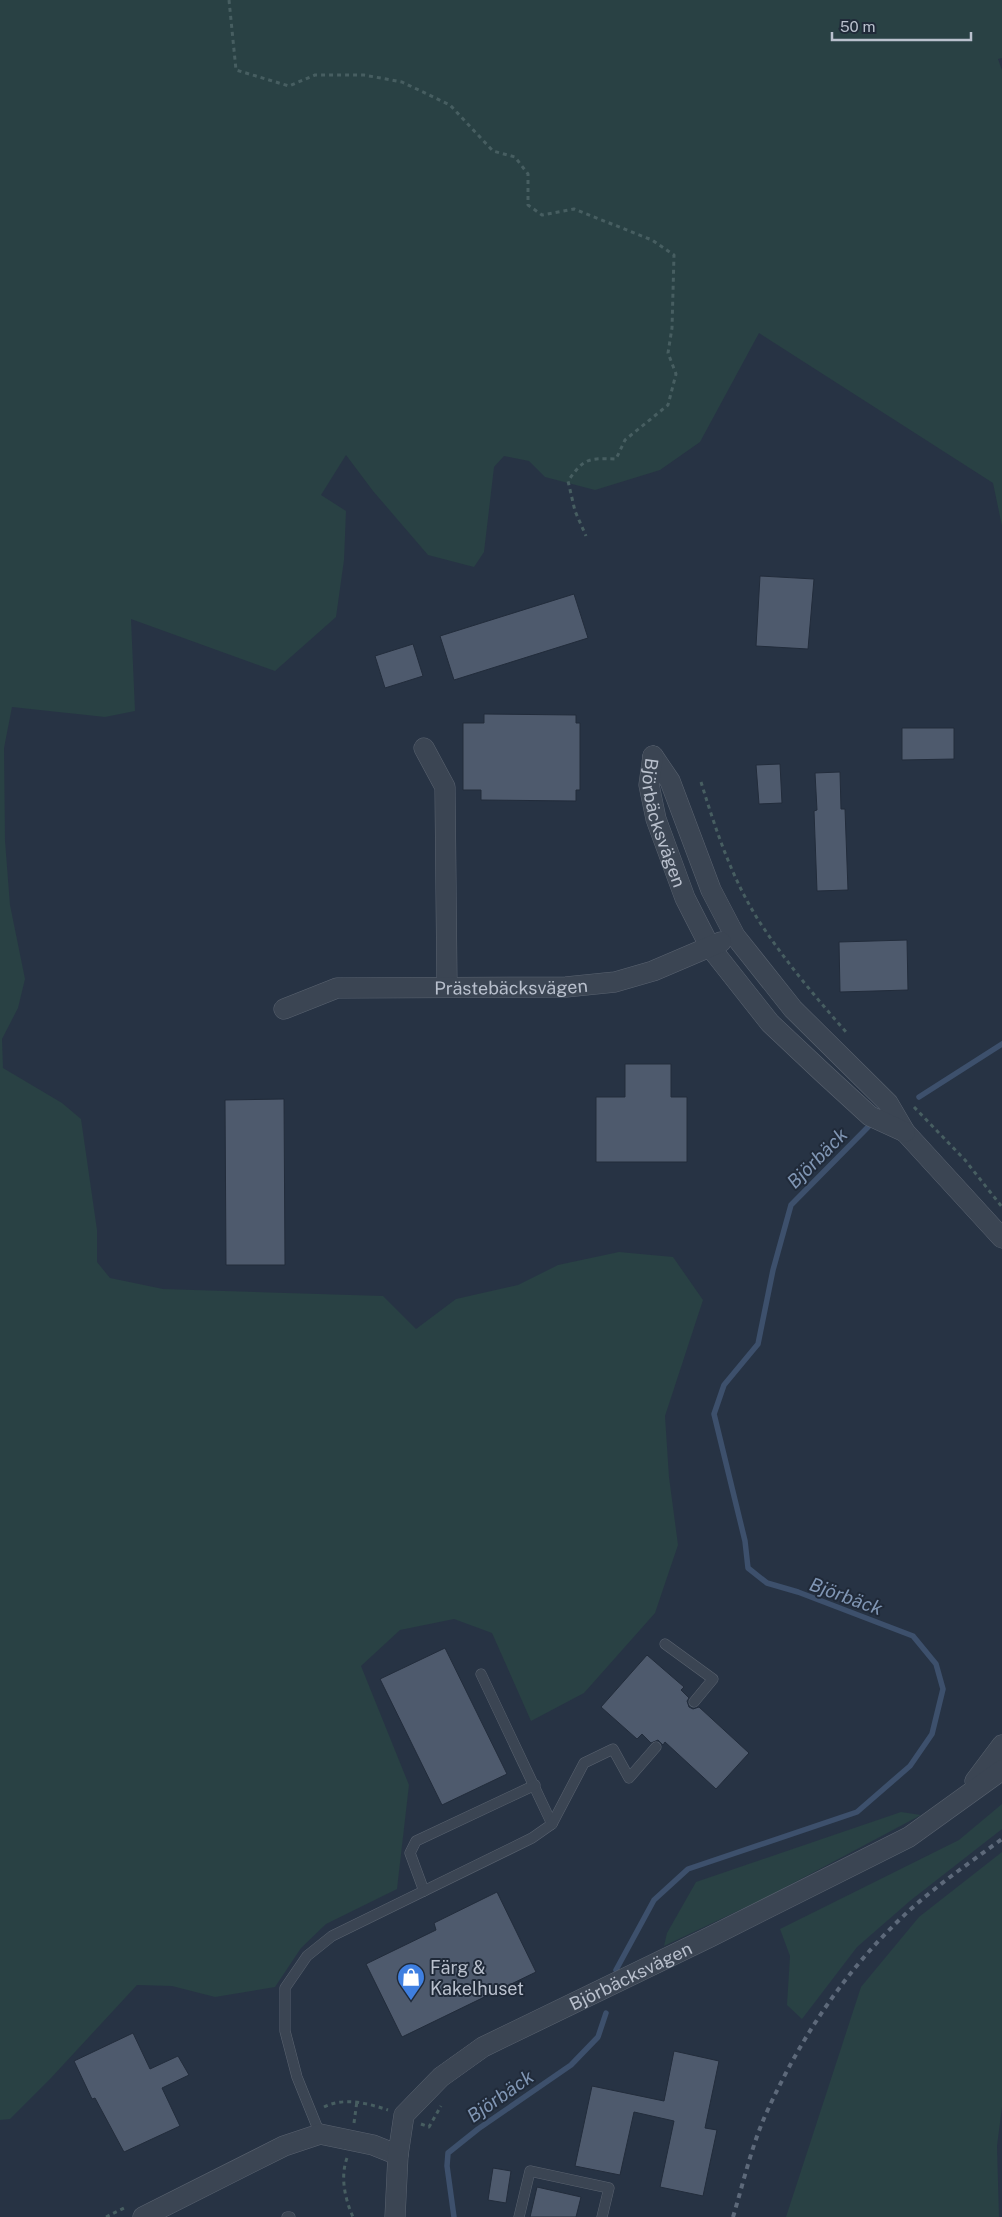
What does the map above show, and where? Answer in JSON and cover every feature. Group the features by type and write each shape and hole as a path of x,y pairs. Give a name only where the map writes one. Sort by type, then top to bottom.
{"street":[{"path":"424,748 445,787 447,987"},
{"name":"Björbäcksvägen","path":"905,1132 870,1116 770,1023 710,947 685,898 656,819 649,785 653,756 670,781 711,890 735,936 793,1009 888,1103 905,1132 1002,1238"},
{"name":"Prästebäcksvägen","path":"284,1009 337,988 566,987 615,982 653,971 735,936"},
{"name":"Björbäcksvägen","path":"959,1803 1002,1744"},
{"name":"Björbäcksvägen","path":"394,2217 398,2155 404,2116 441,2077 483,2047 710,1937 909,1837 959,1803 1002,1770"},
{"path":"143,2217 284,2146 320,2134 373,2145 398,2155"}],"lane":[{"path":"665,1644 714,1679 694,1702"},
{"path":"481,1674 552,1824"},
{"path":"320,2134 297,2077 285,2030 285,1988 307,1956 332,1936 532,1838 552,1824 584,1763 613,1748 629,1778 656,1747"},
{"path":"424,1891 410,1853 416,1841 535,1785"},
{"path":"519,2217 530,2171 609,2188 602,2217"}],"path":[{"path":"229,0 236,70 289,86 315,75 364,75 402,82 450,105 492,151 515,157 528,174 528,205 542,215 574,209 652,240 674,255 672,328 668,352 676,374 668,405 625,440 616,459 595,458 580,464 568,481 575,511 586,536"},
{"path":"701,782 714,825 736,880 766,932 806,986 851,1038"},
{"path":"910,1103 965,1160 1002,1207"}],"green space":[{"path":"0,0 1002,0 1002,58 998,59 1002,70 1002,526 993,483 759,333 700,442 660,470 595,490 545,477 529,461 504,456 494,467 484,552 474,567 428,555 373,491 346,455 321,495 346,511 344,560 336,617 275,671 131,619 135,711 105,717 12,707 4,748 5,841 10,905 25,979 18,1008 2,1039 3,1068 62,1103 81,1119 97,1230 97,1262 110,1278 163,1289 383,1296 416,1329 456,1299 518,1285 558,1265 619,1252 673,1257 703,1300 665,1416 669,1477 678,1545 655,1613 584,1693 531,1721 492,1633 454,1619 400,1630 361,1666 409,1785 397,1889 326,1924 301,1948 275,1987 215,1997 172,1986 137,1985 51,2078 10,2119 0,2120"},
{"path":"1002,1804 1002,1829 911,1900 857,1947 802,2019 787,2005 790,1956 780,1929 959,1840"},
{"path":"901,1812 921,1815 769,1896 664,1946 667,1933 696,1882"},
{"path":"1002,1852 1002,2107 997,2146 999,2217 786,2217 861,1987 919,1917"}],"building":[{"path":"760,576 814,579 808,649 756,646"},
{"path":"574,594 588,638 454,680 440,636"},
{"path":"413,644 423,676 385,688 375,656"},
{"path":"484,714 576,715 576,723 580,723 580,790 576,790 576,801 481,800 481,790 463,790 463,723 484,723"},
{"path":"902,728 954,728 954,759 902,760"},
{"path":"780,764 782,803 759,804 756,765"},
{"path":"840,772 841,809 845,809 848,890 817,891 814,811 817,810 815,773"},
{"path":"907,940 908,990 840,992 839,942"},
{"path":"625,1064 671,1064 671,1097 687,1097 687,1162 596,1162 596,1097 625,1097"},
{"path":"284,1099 285,1265 226,1265 225,1100"},
{"path":"445,1648 507,1774 442,1805 380,1679"},
{"path":"647,1655 684,1687 681,1690 689,1698 687,1701 689,1707 693,1709 699,1707 749,1753 716,1789 665,1742 663,1745 658,1740 651,1743 642,1734 637,1739 601,1707"},
{"path":"497,1892 536,1972 402,2037 366,1964 436,1930 434,1923"},
{"path":"133,2033 150,2069 178,2056 189,2075 162,2088 180,2126 124,2152 95,2098 92,2099 74,2061"},
{"path":"674,2051 719,2061 705,2128 717,2130 703,2196 660,2187 674,2121 634,2112 620,2175 575,2166 592,2086 664,2101"},
{"path":"493,2168 511,2171 506,2203 488,2200"},
{"path":"537,2187 581,2197 576,2217 530,2217"}],"waterway":[{"name":"Björbäck","path":"919,1097 1002,1044"},
{"name":"Björbäck","path":"616,1970 654,1900 688,1869 857,1812 910,1766 932,1734 943,1689 936,1664 913,1636 798,1592 767,1583 748,1568 745,1541 714,1414 724,1385 758,1344 773,1270 791,1205 868,1127"},
{"name":"Björbäck","path":"454,2217 447,2166 448,2153 478,2129 571,2065 598,2037 606,2013"}],"railway":[{"path":"733,2217 751,2153 765,2116 794,2058 828,2004 867,1954 912,1908 1002,1839"}],"place":[{"name":"Färg & Kakelhuset","path":"411,2001"}]}
